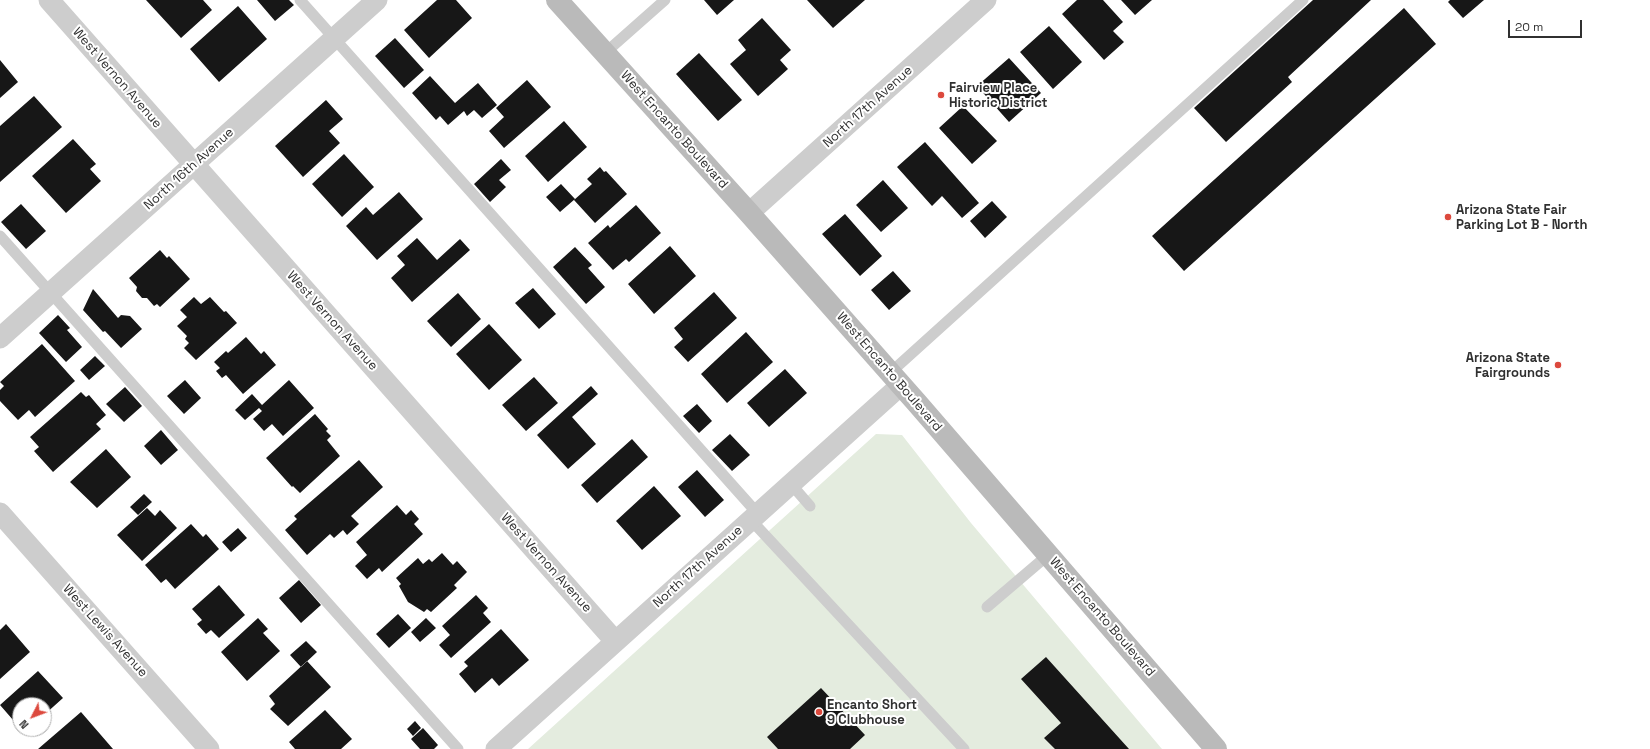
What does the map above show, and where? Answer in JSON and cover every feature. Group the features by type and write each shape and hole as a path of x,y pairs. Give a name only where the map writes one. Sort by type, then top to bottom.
{"street":[{"name":"West Vernon Avenue","path":"49,0 193,165 615,641"},
{"name":"North 16th Avenue","path":"0,338 377,0"},
{"name":"West Encanto Boulevard","path":"557,0 896,379 1216,749"},
{"name":"North 17th Avenue","path":"749,213 986,0"},
{"name":"North 17th Avenue","path":"496,749 791,484 896,379"},
{"name":"West Lewis Avenue","path":"0,513 209,749"}],"lane":[{"path":"300,0 754,517 964,749"},
{"path":"605,53 665,0"},
{"path":"896,379 1303,0"},
{"path":"0,236 50,294 458,749"},
{"path":"791,484 810,506"},
{"path":"987,608 1048,555"}],"shaded area":[{"path":"876,434 902,435 971,523 1162,749 528,749"}],"building":[{"path":"146,0 203,0 212,10 181,38"},
{"path":"257,0 289,0 294,5 275,21"},
{"path":"437,0 456,0 472,18 429,58 404,30"},
{"path":"704,0 734,0 717,15"},
{"path":"807,0 865,0 833,28"},
{"path":"1077,0 1103,0 1123,22 1113,31 1124,42 1104,60 1062,14"},
{"path":"1121,0 1152,0 1135,15"},
{"path":"1313,0 1371,0 1288,77 1292,82 1226,142 1194,108"},
{"path":"1450,0 1484,0 1463,18 1448,2"},
{"path":"238,6 267,39 219,82 190,49"},
{"path":"1404,8 1436,44 1184,271 1152,236"},
{"path":"762,18 791,50 780,60 788,69 758,96 730,64 746,50 738,40"},
{"path":"1049,26 1082,62 1053,89 1020,52"},
{"path":"395,38 424,70 404,88 375,56"},
{"path":"699,53 742,100 718,121 676,74"},
{"path":"1009,58 1041,93 1009,122 977,86"},
{"path":"0,60 18,82 0,98"},
{"path":"430,76 455,103 478,83 497,105 482,118 474,110 467,116 464,111 448,125 440,116 436,120 412,93"},
{"path":"527,80 551,107 504,148 489,131 504,117 496,108"},
{"path":"34,96 62,127 0,182 0,126"},
{"path":"326,100 343,119 329,131 340,143 303,177 275,146"},
{"path":"963,106 997,141 972,164 939,128"},
{"path":"564,121 587,147 548,182 525,156"},
{"path":"73,139 96,164 90,169 101,181 66,213 32,176"},
{"path":"925,142 979,203 962,218 942,196 932,206 897,167"},
{"path":"344,154 374,187 342,217 312,184"},
{"path":"501,159 511,170 499,180 506,187 490,202 474,184"},
{"path":"600,167 604,172 606,171 627,194 595,223 574,200 592,184 587,179"},
{"path":"883,180 908,208 881,232 856,205"},
{"path":"561,184 575,199 560,212 546,197"},
{"path":"399,192 423,219 377,260 346,226 366,207 373,215"},
{"path":"992,201 1007,217 985,238 970,221"},
{"path":"21,204 46,231 26,249 1,222"},
{"path":"636,205 661,233 629,262 626,259 613,270 588,243 608,225 610,228"},
{"path":"845,214 882,256 860,276 822,234"},
{"path":"417,238 437,260 460,239 470,250 412,302 391,278 405,265 397,256"},
{"path":"670,246 696,276 654,314 628,284"},
{"path":"575,247 592,265 588,268 605,287 586,304 553,267"},
{"path":"160,250 167,258 169,256 190,279 160,307 157,304 154,306 147,298 142,298 136,291 137,287 129,278"},
{"path":"893,271 911,291 889,310 871,290"},
{"path":"533,288 556,314 539,329 515,303"},
{"path":"93,289 118,318 121,315 130,316 142,329 121,348 105,331 103,332 83,310"},
{"path":"714,292 737,318 688,362 674,347 683,339 674,328"},
{"path":"458,293 481,319 451,347 427,321"},
{"path":"194,297 201,304 210,297 237,323 196,360 184,348 189,343 185,339 187,336 177,326 187,317 180,310"},
{"path":"58,315 70,328 67,330 82,347 66,362 39,333"},
{"path":"489,324 522,360 489,390 456,354"},
{"path":"746,332 773,362 727,403 701,374"},
{"path":"246,337 261,354 264,351 276,365 243,394 226,375 222,378 216,371 220,368 214,362 226,351 228,353"},
{"path":"42,344 75,381 35,417 29,410 18,420 0,401 0,390 4,386 0,382"},
{"path":"95,356 105,366 89,380 80,370"},
{"path":"785,369 807,393 769,427 747,403"},
{"path":"534,377 558,403 526,431 502,405"},
{"path":"185,380 201,398 184,414 167,396"},
{"path":"289,380 314,408 283,436 272,424 264,431 253,419 262,411 259,408 245,420 235,410 252,394 262,405"},
{"path":"591,386 598,394 572,417 596,444 568,469 537,435"},
{"path":"125,387 142,406 124,422 106,404"},
{"path":"81,392 86,397 89,395 106,415 96,424 101,429 53,472 34,451 39,447 30,437"},
{"path":"697,404 712,421 699,433 683,416"},
{"path":"315,414 328,429 326,431 331,436 327,440 340,456 300,493 293,486 292,487 266,458"},
{"path":"161,430 178,450 161,465 144,446"},
{"path":"730,434 750,455 732,471 712,450"},
{"path":"632,439 648,457 597,503 581,485"},
{"path":"106,449 131,477 97,508 70,482"},
{"path":"359,460 383,487 351,516 359,524 347,535 343,530 334,538 330,534 307,555 285,530 297,519 294,516"},
{"path":"697,470 724,500 705,517 678,487"},
{"path":"654,486 681,516 642,550 616,521"},
{"path":"144,494 152,502 138,515 130,507"},
{"path":"397,505 406,515 411,510 419,519 414,524 423,534 382,572 379,568 367,579 355,566 367,555 356,542"},
{"path":"147,508 155,516 160,510 177,528 142,561 117,535"},
{"path":"191,524 203,537 206,534 219,549 175,589 166,579 161,583 145,565"},
{"path":"238,528 247,538 231,552 222,542"},
{"path":"442,553 453,565 457,561 467,572 454,585 457,588 431,612 427,609 424,612 408,602 399,586 401,584 396,578 418,558 423,564 429,559 432,562"},
{"path":"299,580 321,605 301,623 279,598"},
{"path":"219,585 245,615 219,638 211,630 206,634 197,624 202,620 192,609"},
{"path":"476,595 488,608 483,613 491,622 451,658 439,645 450,635 442,626"},
{"path":"398,614 411,628 389,648 376,634"},
{"path":"258,618 268,629 263,633 280,651 247,681 221,652"},
{"path":"426,618 436,628 420,642 411,632"},
{"path":"6,624 30,652 0,679 0,630"},
{"path":"501,629 529,660 499,686 492,678 475,693 459,674 468,666 464,662"},
{"path":"306,641 317,652 301,667 290,655"},
{"path":"1046,657 1129,749 1055,749 1044,738 1061,723 1021,679"},
{"path":"307,661 331,687 288,726 270,709 275,704 269,696"},
{"path":"38,671 63,698 52,708 52,697 12,697 12,719 0,705"},
{"name":"Encanto Short 9 Clubhouse","path":"821,688 865,735 850,749 778,749 767,737"},
{"path":"325,710 352,739 341,749 295,749 289,742"},
{"path":"81,712 113,749 38,749"},
{"path":"415,721 421,728 413,736 407,729"},
{"path":"423,728 438,745 434,749 420,749 411,739"}],"place":[{"name":"Fairview Place Historic District","path":"941,95"},
{"name":"Arizona State Fair Parking Lot B - North","path":"1448,217"},
{"name":"Arizona State Fairgrounds","path":"1558,365"},
{"name":"Encanto Short 9 Clubhouse","path":"819,712"}]}
